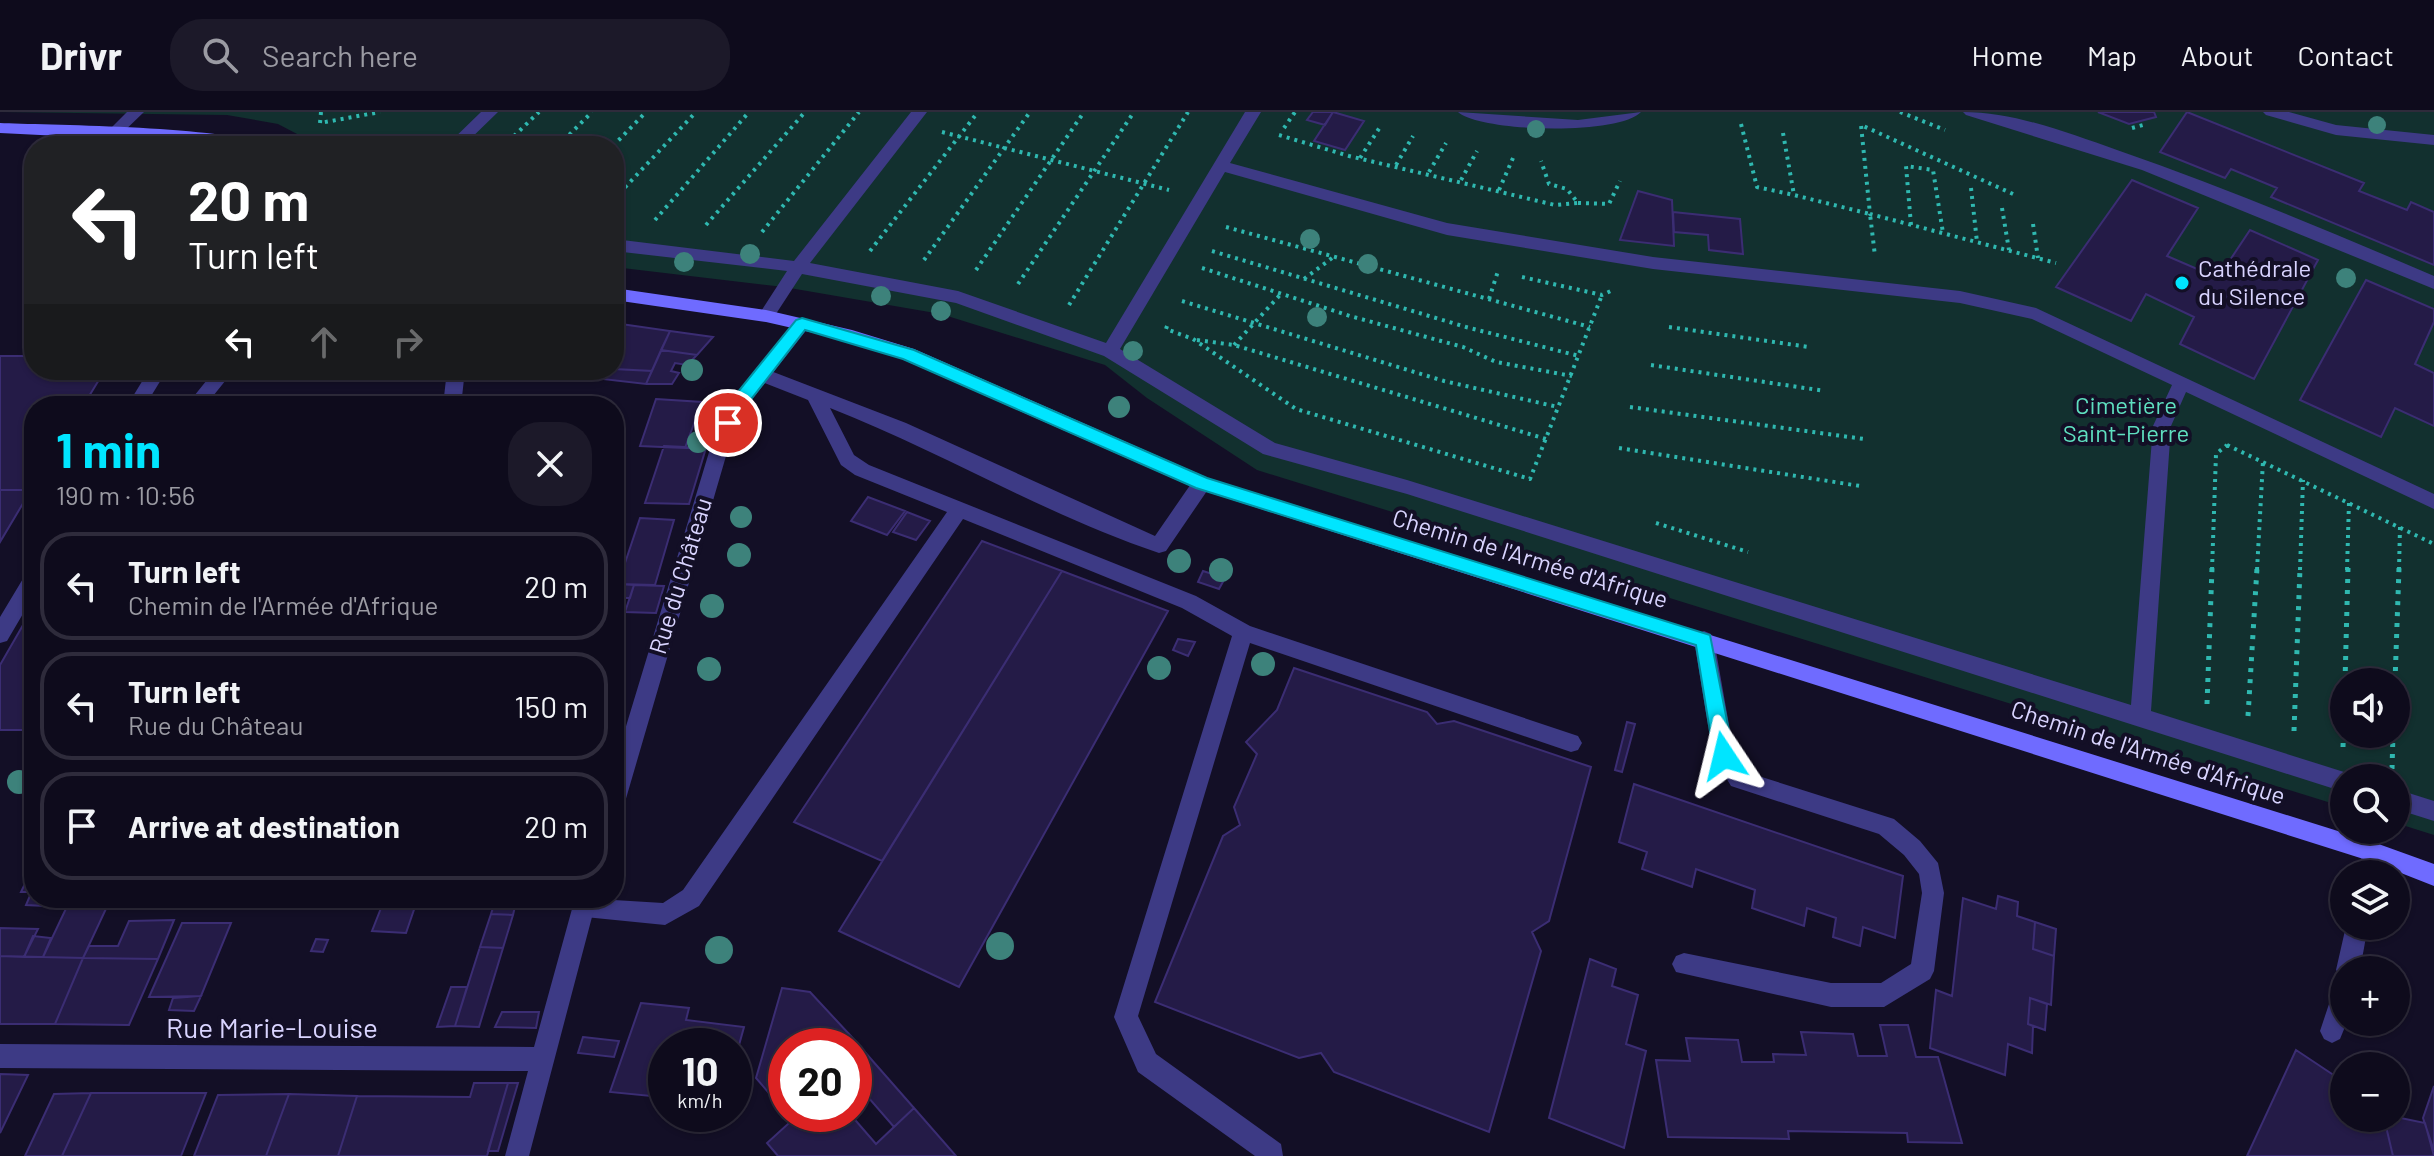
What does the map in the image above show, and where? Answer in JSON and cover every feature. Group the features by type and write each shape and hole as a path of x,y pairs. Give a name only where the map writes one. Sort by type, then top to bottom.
{"street":[{"path":"113,134 136,112"},
{"path":"465,136 490,112"},
{"path":"1110,351 1253,112"},
{"path":"1466,112 1552,124 1595,124 1629,117 1633,112"},
{"path":"1971,112 2049,131 2153,167 2434,283"},
{"path":"2271,112 2336,130 2434,140"},
{"path":"766,316 798,267 915,118"},
{"path":"0,128 162,136"},
{"path":"1221,166 1447,229 1653,263 1960,297 2036,314 2434,502"},
{"path":"624,246 798,267 958,297 1110,351 1269,449 1407,487 2330,778"},
{"name":"Chemin de l'Armée d'Afrique","path":"624,295 766,316 908,354 1202,483 1704,640 2362,860"},
{"name":"Rue du Château","path":"624,768 722,439 735,408 802,324"},
{"path":"763,375 900,428 1122,532 1159,545 1202,483"},
{"path":"203,396 217,380"},
{"path":"2140,717 2162,426 2182,382"},
{"path":"815,395 847,460 862,470 1189,602 1243,632 1571,743"},
{"path":"621,908 665,914 691,898 960,508"},
{"path":"0,635 24,595"},
{"path":"1243,632 1126,1017 1147,1063 1272,1153"},
{"path":"1684,964 1831,995 1884,995 1922,971 1933,893 1930,870 1912,848 1886,826 1739,779 1724,756 1704,640"},
{"path":"2410,803 2434,811"},
{"name":"Chemin de l'Armée d'Afrique","path":"2410,870 2434,875"},
{"path":"517,1156 583,908"},
{"name":"Rue Marie-Louise","path":"0,1056 543,1059"}],"path":[{"path":"321,112 320,123 380,112"},
{"path":"515,136 539,112"},
{"path":"568,136 592,112"},
{"path":"623,136 646,112"},
{"path":"624,188 696,112"},
{"path":"632,247 749,112"},
{"path":"682,253 805,112"},
{"path":"739,260 859,112"},
{"path":"850,276 978,112"},
{"path":"905,287 1030,112"},
{"path":"958,297 1084,112"},
{"path":"1000,312 1134,112"},
{"path":"1053,330 1188,112"},
{"path":"915,118 961,137 1201,199"},
{"path":"1741,124 1757,187 2056,263"},
{"path":"1876,268 1861,125 2013,194"},
{"path":"1360,158 1380,127"},
{"path":"1783,133 1794,195"},
{"path":"1279,135 1555,205 1609,204 1620,181"},
{"path":"1396,165 1413,136"},
{"path":"1429,172 1446,143"},
{"path":"1461,180 1477,151"},
{"path":"1499,190 1513,158"},
{"path":"1541,161 1549,184 1567,189 1578,203"},
{"path":"1940,161 1933,170 1943,233"},
{"path":"1911,225 1906,166 1933,170"},
{"path":"1971,188 1977,242"},
{"path":"2002,208 2009,250"},
{"path":"1195,279 1233,215"},
{"path":"2033,224 2038,258"},
{"path":"1226,227 1590,327"},
{"path":"1212,251 1466,327 1579,356"},
{"path":"1304,279 1332,258"},
{"path":"1483,267 1602,295 1629,284 1653,263"},
{"path":"1202,268 1280,295 1463,347 1496,362 1572,376"},
{"path":"1489,299 1498,271"},
{"path":"1177,310 1189,290"},
{"path":"1234,345 1280,295"},
{"path":"1193,339 1296,409 1530,479 1602,295"},
{"path":"1182,301 1444,381 1559,407"},
{"path":"1171,319 1166,329 1193,339 1234,345 1546,439"},
{"path":"1669,327 1809,347"},
{"path":"1651,365 1825,391"},
{"path":"1630,407 1864,439"},
{"path":"2218,432 2227,445 2434,544"},
{"path":"2206,739 2216,454 2227,445"},
{"path":"1619,448 1860,486"},
{"path":"2246,752 2263,461"},
{"path":"2293,766 2303,480"},
{"path":"2345,668 2349,502"},
{"path":"1656,523 1748,552"},
{"path":"2395,668 2400,527"}],"green space":[{"name":"Cimetière Saint-Pierre","path":"0,112 2434,112 2434,835 2410,827 2410,764 2330,764 2330,803 1257,470 1147,398 1105,365 941,314 784,287 624,268 624,136 301,136 278,124 227,115"}],"building":[{"path":"1313,112 1333,112 1325,125 1307,120"},
{"path":"1333,112 1364,121 1345,150 1314,141"},
{"path":"2098,112 2154,112 2156,117 2129,124"},
{"name":"Cathédrale du Silence","path":"2187,112 2364,183 2359,191 2407,210 2411,202 2434,212 2434,265 2271,197 2277,188 2231,169 2225,178 2160,152"},
{"name":"Cathédrale du Silence","path":"2132,180 2198,208 2167,256 2218,278 2250,230 2318,260 2254,379 2180,344 2194,317 2146,294 2131,321 2056,287"},
{"path":"1638,191 1672,200 1674,246 1620,240"},
{"path":"1673,212 1740,219 1743,254 1709,250 1708,235 1674,232"},
{"name":"Cathédrale du Silence","path":"2366,280 2434,309 2434,322 2415,364 2434,373 2434,426 2395,408 2381,437 2300,400"},
{"path":"624,324 670,331 652,371 624,370"},
{"path":"670,331 713,337 697,355 661,350"},
{"path":"661,350 697,355 687,365 675,363 671,371 679,373 672,384 646,384"},
{"path":"0,356 24,356 24,380 99,380 89,396 24,396 24,490 0,490"},
{"path":"624,370 652,371 646,384 611,380 624,380"},
{"path":"656,399 702,402 685,448 640,446"},
{"path":"664,446 706,448 689,504 645,503"},
{"path":"0,490 24,490 24,502 0,542"},
{"path":"868,497 905,511 887,535 851,521"},
{"path":"907,512 930,521 916,540 893,532"},
{"path":"640,518 674,520 655,585 624,584 624,566"},
{"path":"982,541 1062,571 882,861 794,822"},
{"path":"1062,571 1168,611 959,987 839,931"},
{"path":"1203,571 1225,578 1219,589 1198,582"},
{"path":"624,584 634,585 630,598 624,598"},
{"path":"634,585 664,586 656,613 625,612"},
{"path":"24,623 24,730 0,730 0,665"},
{"path":"1178,639 1195,642 1188,656 1173,650"},
{"path":"1294,668 1427,712 1437,724 1454,721 1591,767 1549,921 1532,932 1541,951 1489,1132 1334,1072 1321,1053 1299,1058 1155,1002 1223,836 1240,825 1234,807 1257,754 1246,742 1277,710"},
{"path":"1627,722 1635,724 1622,772 1615,770"},
{"path":"1634,784 1903,876 1895,938 1863,927 1860,946 1833,937 1836,918 1807,908 1804,926 1752,908 1755,890 1696,869 1692,887 1642,869 1647,852 1619,842"},
{"path":"1998,896 2018,902 2017,916 2035,922 2033,949 2054,956 2051,1005 2030,998 2028,1024 2033,1026 2032,1053 2008,1044 2005,1075 1930,1048 1936,990 1952,996 1963,898 1996,909"},
{"path":"66,908 106,908 83,958 43,957"},
{"path":"381,908 415,908 406,933 372,931"},
{"path":"493,908 515,908 513,915 491,914"},
{"path":"491,914 513,915 503,948 480,947"},
{"path":"174,920 158,959 83,958 89,946 118,946 129,921"},
{"path":"2035,922 2056,929 2054,956 2033,949"},
{"path":"182,923 231,923 201,996 149,997"},
{"path":"0,928 38,929 24,957 0,956"},
{"path":"33,936 51,938 43,957 24,957"},
{"path":"316,939 328,940 323,952 311,951"},
{"path":"480,947 503,948 479,1027 455,1026"},
{"path":"0,956 83,958 55,1024 0,1024"},
{"path":"83,958 158,959 129,1025 55,1024"},
{"path":"1590,959 1616,969 1612,986 1638,995 1626,1044 1646,1051 1624,1148 1549,1118"},
{"path":"451,987 467,987 455,1026 437,1027"},
{"path":"782,988 810,992 843,1028 770,1028"},
{"path":"201,996 194,1011 169,1010 173,998"},
{"path":"2030,998 2047,1004 2045,1030 2028,1024"},
{"path":"641,1003 689,1008 686,1020 744,1027 648,1028 648,1096 610,1092"},
{"path":"502,1012 539,1012 536,1028 495,1027"},
{"path":"1880,1025 1908,1025 1916,1057 1938,1057 1962,1143 1908,1142 1907,1133 1788,1131 1789,1139 1668,1137 1656,1060 1690,1061 1686,1038 1738,1040 1742,1062 1774,1062 1773,1054 1806,1055 1801,1032 1853,1034 1858,1056 1887,1056"},
{"path":"768,1036 768,1092 756,1078"},
{"path":"583,1037 619,1041 614,1057 578,1053"},
{"path":"2296,1050 2330,1073 2330,1132 2387,1132 2393,1156 2247,1156"},
{"path":"872,1060 914,1108 894,1127 872,1102"},
{"path":"0,1074 28,1075 0,1133"},
{"path":"474,1083 508,1083 487,1156 338,1156 357,1096 470,1097"},
{"path":"508,1083 518,1083 498,1151 488,1151"},
{"path":"2434,1086 2434,1151 2423,1118"},
{"path":"91,1093 206,1093 181,1156 62,1156"},
{"path":"91,1093 62,1156 25,1156 54,1094"},
{"path":"289,1094 266,1156 194,1156 218,1095"},
{"path":"289,1094 357,1096 338,1156 266,1156"},
{"path":"914,1108 956,1156 778,1156 767,1143 779,1132 866,1132 876,1144"},
{"path":"2410,1120 2425,1123 2434,1156 2393,1156 2387,1132 2410,1132"}],"place":[{"name":"Cathédrale du Silence","path":"2182,283"}],"route":[{"path":"728,423 735,408 802,324 908,354 1202,483 1704,640 1724,756"}]}
